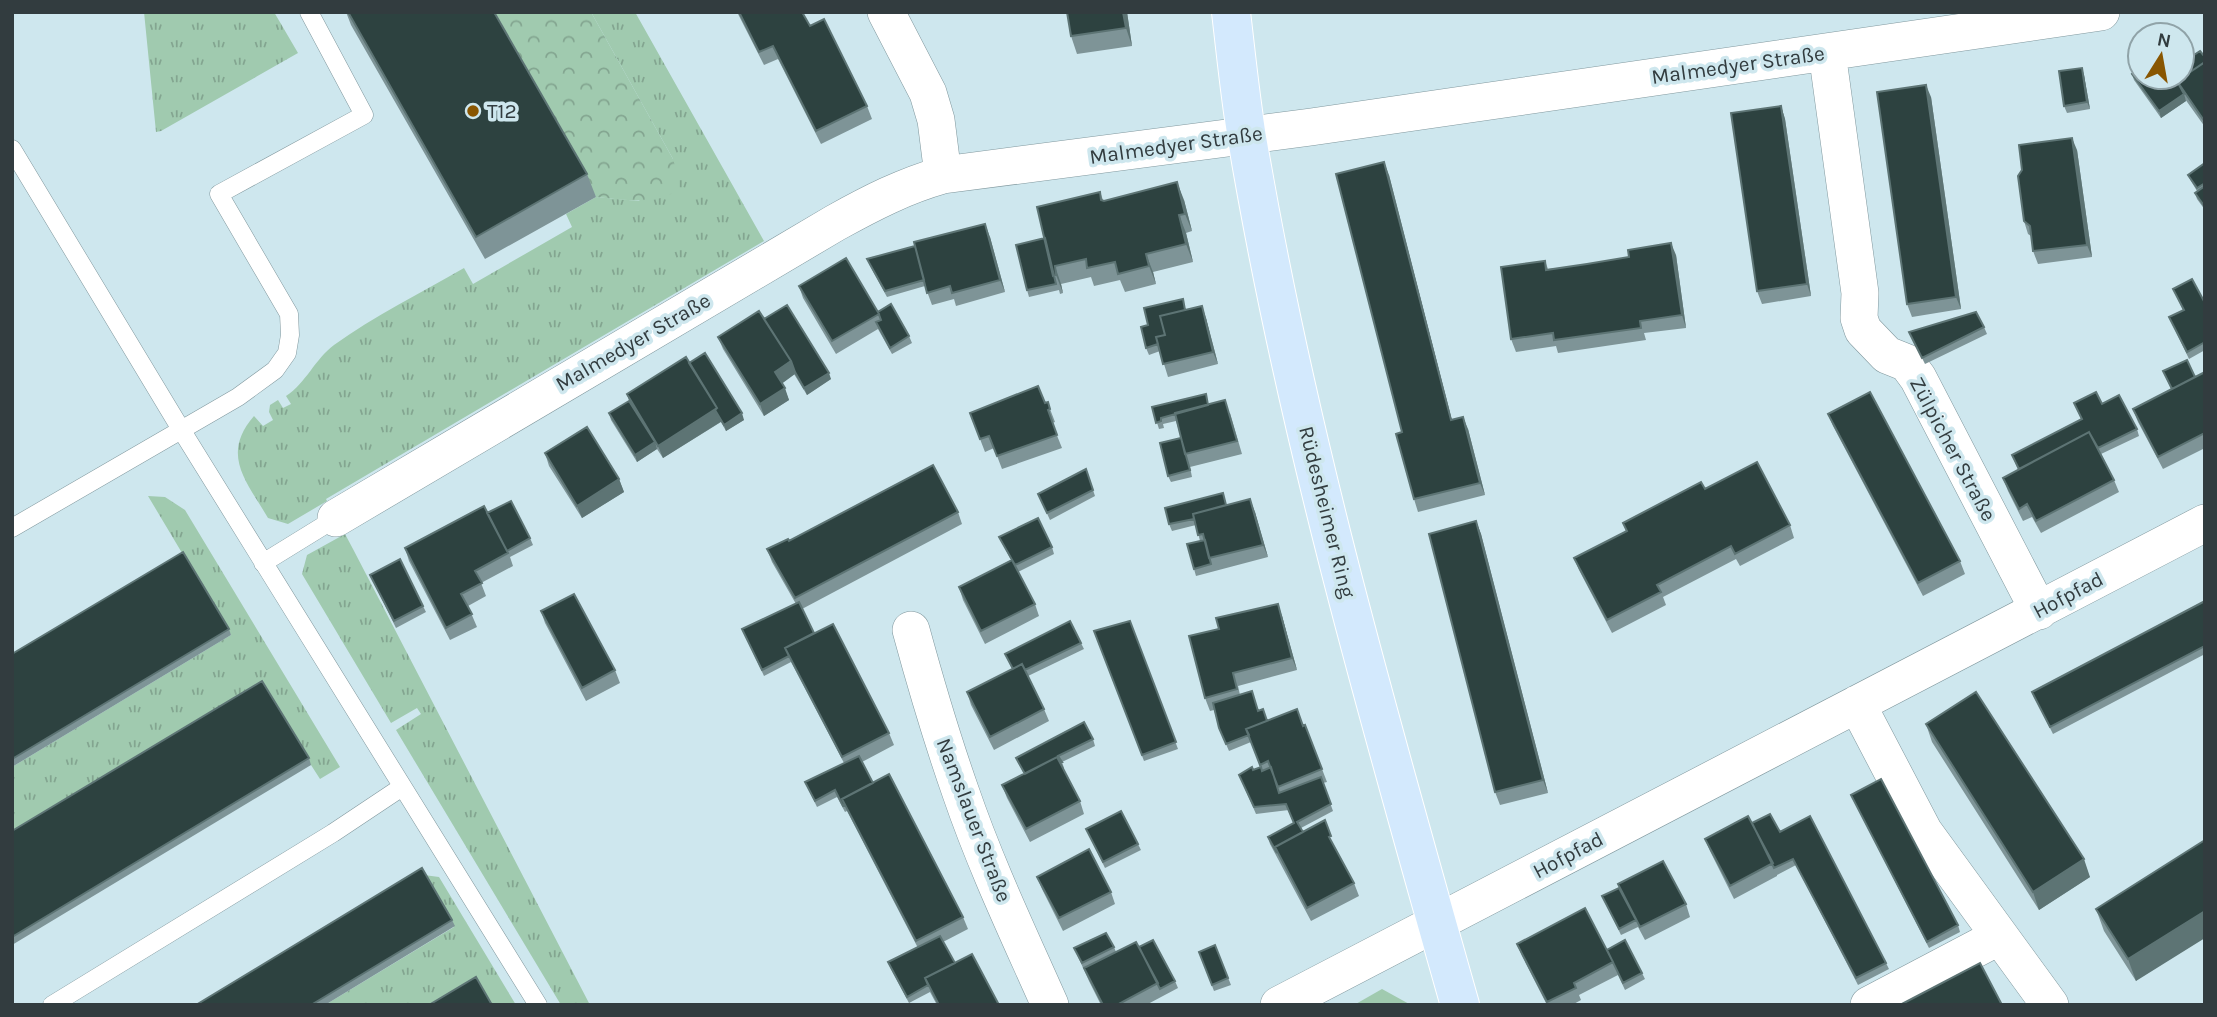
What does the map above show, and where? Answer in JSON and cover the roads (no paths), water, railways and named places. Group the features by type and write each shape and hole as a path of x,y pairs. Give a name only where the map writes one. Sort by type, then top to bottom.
{"main road":[{"name":"Rüdesheimer Ring","path":"1231,12 1246,135 1299,400 1391,761 1460,1005"}],"street":[{"path":"886,12 928,93 936,120 943,175"},
{"name":"Malmedyer Straße","path":"335,517 866,205 903,187 943,175 1246,135 1827,52 2008,19 2101,12"},
{"name":"Zülpicher Straße","path":"1827,52 1860,293 1859,318 1863,330 1887,355 1907,363 1919,378 2039,611"},
{"name":"Hofpfad","path":"1279,1005 2205,523"},
{"name":"Namslauer Straße","path":"911,630 930,699 962,795 995,881 1050,1005"},
{"path":"1857,704 1924,832 2050,1005"},
{"path":"1869,1005 2000,936"}],"lane":[{"path":"12,528 238,397 275,370 287,353 289,314 219,194 364,115 309,12"},
{"path":"12,149 263,563 538,1005"},
{"path":"263,563 335,517"},
{"path":"52,1005 333,833 402,787"}],"place":[{"name":"T12","path":"473,111"}]}
